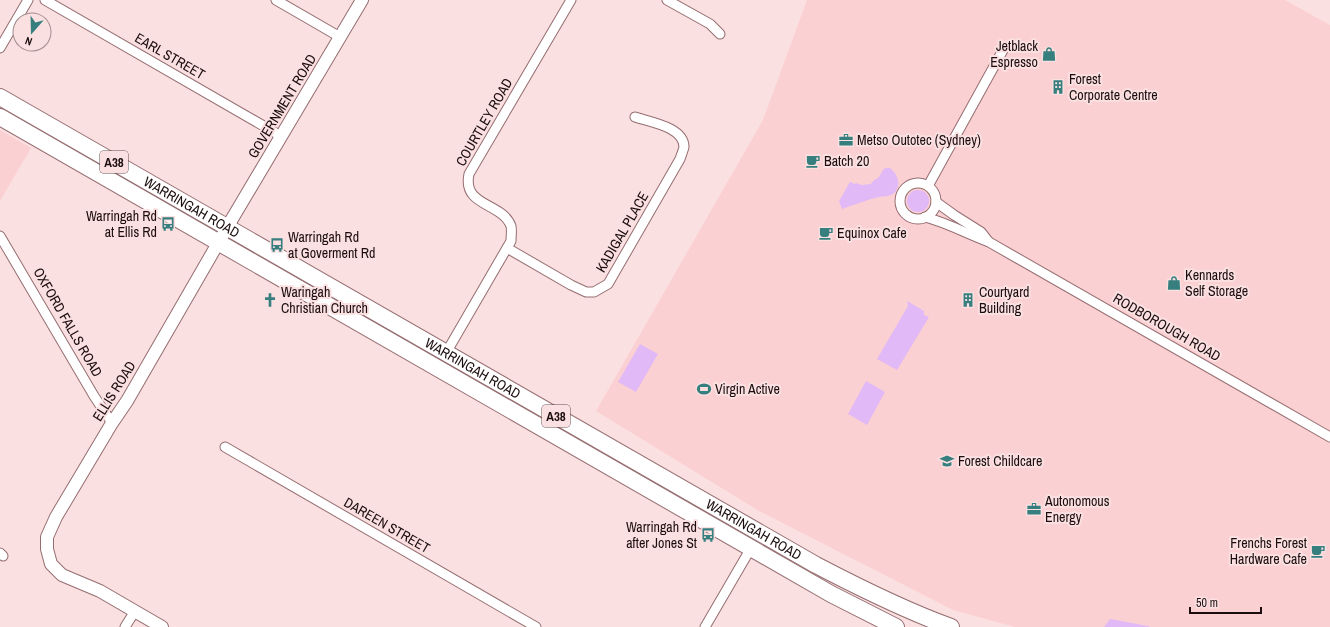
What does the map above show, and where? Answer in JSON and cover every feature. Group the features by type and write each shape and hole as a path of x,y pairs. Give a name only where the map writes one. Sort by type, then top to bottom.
{"highway":[{"name":"WARRINGAH ROAD","path":"0,97 847,581 899,606 951,627"},
{"name":"WARRINGAH ROAD","path":"0,117 837,597 896,627"}],"street":[{"path":"0,48 28,0"},
{"name":"EARL STREET","path":"46,0 281,136"},
{"path":"276,0 340,37"},
{"name":"GOVERNMENT ROAD","path":"219,243 362,0"},
{"name":"COURTLEY ROAD","path":"446,353 511,241 510,225 505,217 474,197 470,191 468,184 469,174 571,0"},
{"path":"667,0 710,24 720,34"},
{"path":"928,186 1003,50"},
{"name":"KADIGAL PLACE","path":"507,248 586,292 594,292 608,284 680,159 684,146 676,131 635,117"},
{"path":"915,183 922,183 928,186 934,193 936,202 933,211 925,217 916,218 908,215 901,207 900,202 901,195 904,190 909,185 915,183"},
{"name":"RODBOROUGH ROAD","path":"936,202 981,232 989,242"},
{"name":"RODBOROUGH ROAD","path":"925,217 942,221 974,237 989,242 1330,437"},
{"name":"OXFORD FALLS ROAD","path":"0,236 94,396 112,423"},
{"name":"ELLIS ROAD","path":"135,611 100,592 62,575 55,569 48,558 46,542 53,524 112,423 128,400 219,243"},
{"name":"DAREEN STREET","path":"224,447 536,627"},
{"path":"705,627 751,548"},
{"path":"125,627 135,611 162,627"}],"shaded area":[{"path":"807,0 1285,0 1330,25 1330,627 1015,627 953,610 759,511 596,411 763,120"},
{"path":"0,130 31,148 0,201"},
{"path":"886,168 890,168 895,173 898,180 898,187 894,193 889,196 874,198 842,209 839,201 850,182 862,185 871,184"},
{"path":"918,190 926,193 929,201 926,209 918,212 910,209 907,201 910,193"},
{"path":"907,301 924,311 924,315 929,317 897,370 877,359 908,306"},
{"path":"640,344 658,354 636,392 618,382"},
{"path":"866,381 885,392 867,425 848,414"},
{"path":"1110,619 1148,626 1150,627 1104,627"}],"place":[{"name":"Jetblack Espresso","path":"1049,54"},
{"name":"Forest Corporate Centre","path":"1058,87"},
{"name":"Metso Outotec (Sydney)","path":"846,140"},
{"name":"Batch 20","path":"813,161"},
{"name":"Warringah Rd at Ellis Rd","path":"168,224"},
{"name":"Equinox Cafe","path":"826,233"},
{"name":"Warringah Rd at Goverment Rd","path":"277,245"},
{"name":"Kennards Self Storage","path":"1174,283"},
{"name":"Waringah Christian Church","path":"270,300"},
{"name":"Courtyard Building","path":"968,300"},
{"name":"Virgin Active","path":"704,389"},
{"name":"Forest Childcare","path":"947,461"},
{"name":"Autonomous Energy","path":"1034,509"},
{"name":"Warringah Rd after Jones St","path":"708,535"},
{"name":"Frenchs Forest Hardware Cafe","path":"1318,551"}]}
